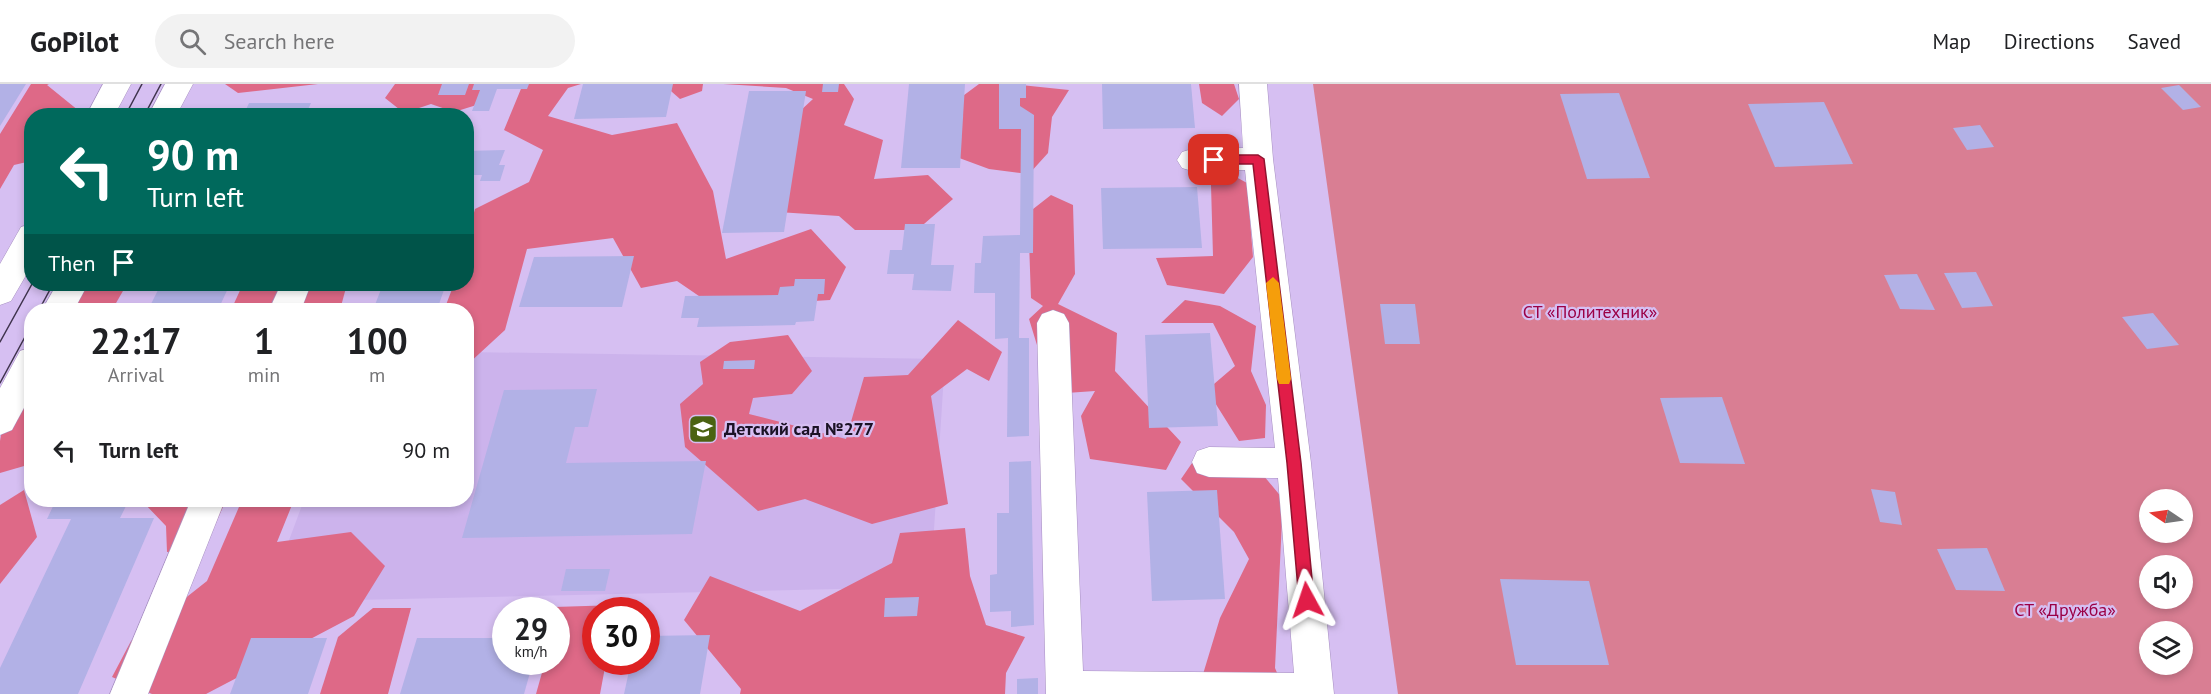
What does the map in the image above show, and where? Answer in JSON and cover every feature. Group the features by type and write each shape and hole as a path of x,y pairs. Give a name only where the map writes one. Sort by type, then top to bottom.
{"street":[{"path":"104,108 117,84"},
{"path":"166,108 179,84"},
{"path":"1053,323 1065,692 1315,693 1294,463 1258,159 1253,84"},
{"path":"1192,160 1258,159"},
{"path":"0,292 24,250"},
{"path":"0,420 24,380"},
{"path":"1209,462 1294,463"},
{"path":"129,694 205,507"}],"shaded area":[{"path":"31,84 49,84 47,85 75,108 24,108 24,163 14,165 0,189 0,134"},
{"path":"225,84 318,84 238,93"},
{"path":"395,84 486,84 483,103 467,108 442,108 431,104 419,108 398,108 385,98"},
{"path":"523,84 581,84 568,88 548,116 612,135 677,123 713,191 726,259 811,229 846,267 830,300 715,307 677,281 641,288 613,238 527,249 505,330 474,359 474,303 447,303 451,291 474,291 475,209 529,182 543,150 504,130"},
{"path":"663,84 703,84 702,91 680,99"},
{"path":"723,84 844,84 854,99 844,125 883,140 874,179 928,175 953,199 917,230 855,230 839,216 778,212 786,124 813,99 786,88"},
{"path":"979,84 1011,84 1069,90 1052,117 1048,153 1029,174 989,169 943,152 948,107"},
{"path":"1199,84 1234,84 1239,99 1222,116 1202,103"},
{"path":"1225,171 1247,183 1253,257 1224,294 1167,285 1156,258 1213,256 1211,185"},
{"path":"1051,195 1073,205 1075,274 1058,304 1117,333 1115,371 1181,442 1166,470 1090,459 1081,416 1095,391 1052,394 1029,319 1043,306 1031,298 1028,213"},
{"path":"82,291 123,291 116,303 66,303"},
{"path":"240,291 345,291 342,303 234,303"},
{"path":"1185,300 1220,306 1256,326 1251,371 1266,405 1265,438 1239,441 1207,390 1235,366 1213,323 1161,323"},
{"path":"958,320 1002,352 989,381 967,369 931,396 948,504 872,524 805,499 758,511 685,447 680,404 703,384 700,362 730,342 788,335 812,371 792,394 753,398 749,414 846,439 864,377 908,375"},
{"name":"Детский сад №277","path":"474,352 945,359 931,576 924,587 266,602 301,507 474,507"},
{"path":"24,404 24,466 0,473 0,441 4,417"},
{"path":"1201,450 1244,452 1283,499 1275,668 1286,694 1197,694 1220,618 1249,559 1234,532 1181,479"},
{"path":"24,490 24,507 29,507 37,537 0,584 0,505"},
{"path":"148,507 223,507 204,550 167,552 166,526"},
{"path":"239,507 291,507 277,542 351,532 385,566 354,616 206,694 152,694 112,677 131,641 207,581"},
{"path":"965,528 970,576 986,625 1025,637 1006,673 1005,694 740,694 741,689 684,620 710,576 800,611 892,563 900,533"},
{"path":"570,606 582,606 582,675 604,675 600,694 536,694 541,675 570,675"},
{"path":"373,608 411,608 388,694 320,694 338,637"}],"green space":[{"name":"СТ «Политехник»","path":"1313,84 2211,84 2211,694 1398,694"}],"building":[{"path":"0,84 26,84 0,126"},
{"path":"442,84 469,84 465,95 438,95"},
{"path":"474,84 529,84 527,89 497,89 489,111 474,111 480,90 472,90"},
{"path":"583,84 673,84 666,117 574,119"},
{"path":"823,84 839,84 838,92 822,92"},
{"path":"909,84 965,84 960,168 901,168"},
{"path":"999,84 1026,84 1026,98 1020,98 1020,106 1034,115 1033,253 1020,253 1019,338 1029,338 1029,436 1007,437 1008,338 995,339 995,293 974,293 975,263 981,263 983,236 1020,235 1021,129 999,129"},
{"path":"1102,84 1191,84 1195,128 1103,129"},
{"path":"2179,85 2201,107 2183,110 2161,88"},
{"path":"749,91 806,91 784,232 722,233"},
{"path":"1619,93 1650,178 1587,179 1560,94"},
{"path":"1824,102 1853,164 1775,167 1748,104"},
{"path":"249,103 311,103 309,108 247,108"},
{"path":"1980,125 1994,147 1967,150 1953,128"},
{"path":"505,150 499,165 505,165 500,181 480,181 482,175 474,175 474,151"},
{"path":"1197,187 1202,248 1103,249 1101,188"},
{"path":"905,224 935,224 931,265 954,265 951,291 912,290 914,274 887,274 890,250 902,250"},
{"path":"634,256 622,307 519,307 534,257"},
{"path":"1976,272 1993,306 1962,308 1944,273"},
{"path":"1917,274 1935,310 1900,309 1884,275"},
{"path":"795,279 825,279 824,294 818,294 814,321 796,322 795,325 697,327 699,318 681,318 685,296 778,295 780,287 794,286"},
{"path":"158,291 227,291 221,303 152,303"},
{"path":"380,291 444,291 439,303 376,303"},
{"path":"1380,304 1415,304 1420,344 1385,344"},
{"path":"2153,313 2179,345 2147,349 2122,317"},
{"path":"1210,333 1218,426 1149,428 1145,335"},
{"path":"755,360 754,369 723,369 724,361"},
{"path":"597,389 588,427 575,427 566,463 706,461 692,534 462,538 471,507 474,507 474,496 504,390"},
{"path":"1722,397 1745,464 1680,463 1660,398"},
{"path":"1031,461 1034,625 1011,627 1011,611 990,612 990,575 997,574 997,513 1009,513 1009,462"},
{"path":"1871,489 1895,492 1902,525 1880,522"},
{"path":"1217,490 1225,599 1152,601 1147,492"},
{"path":"53,507 126,507 120,518 154,518 78,694 0,694 0,668 71,519 47,519"},
{"path":"1987,548 2005,591 1956,590 1937,549"},
{"path":"566,569 610,569 605,591 561,591"},
{"path":"1500,579 1589,581 1609,665 1516,665"},
{"path":"919,597 917,616 884,617 885,598"},
{"path":"710,635 700,694 624,694 628,675 660,675 660,636"},
{"path":"251,638 327,638 308,694 230,694"},
{"path":"417,638 492,638 492,675 529,675 524,694 400,694"},
{"path":"1038,678 1038,694 1017,694 1017,679"}],"tram line":[{"path":"129,108 142,84"},
{"path":"148,108 161,84"},
{"path":"0,342 28,291"},
{"path":"43,303 49,291"},
{"path":"0,383 24,339"}],"slow traffic":[{"path":"1273,283 1284,379"}],"place":[{"name":"Детский сад №277","path":"703,429"}],"route":[{"path":"1214,160 1258,159 1294,463 1307,600"}],"park label":[{"name":"СТ «Дружба»","path":"2065,610"}]}
